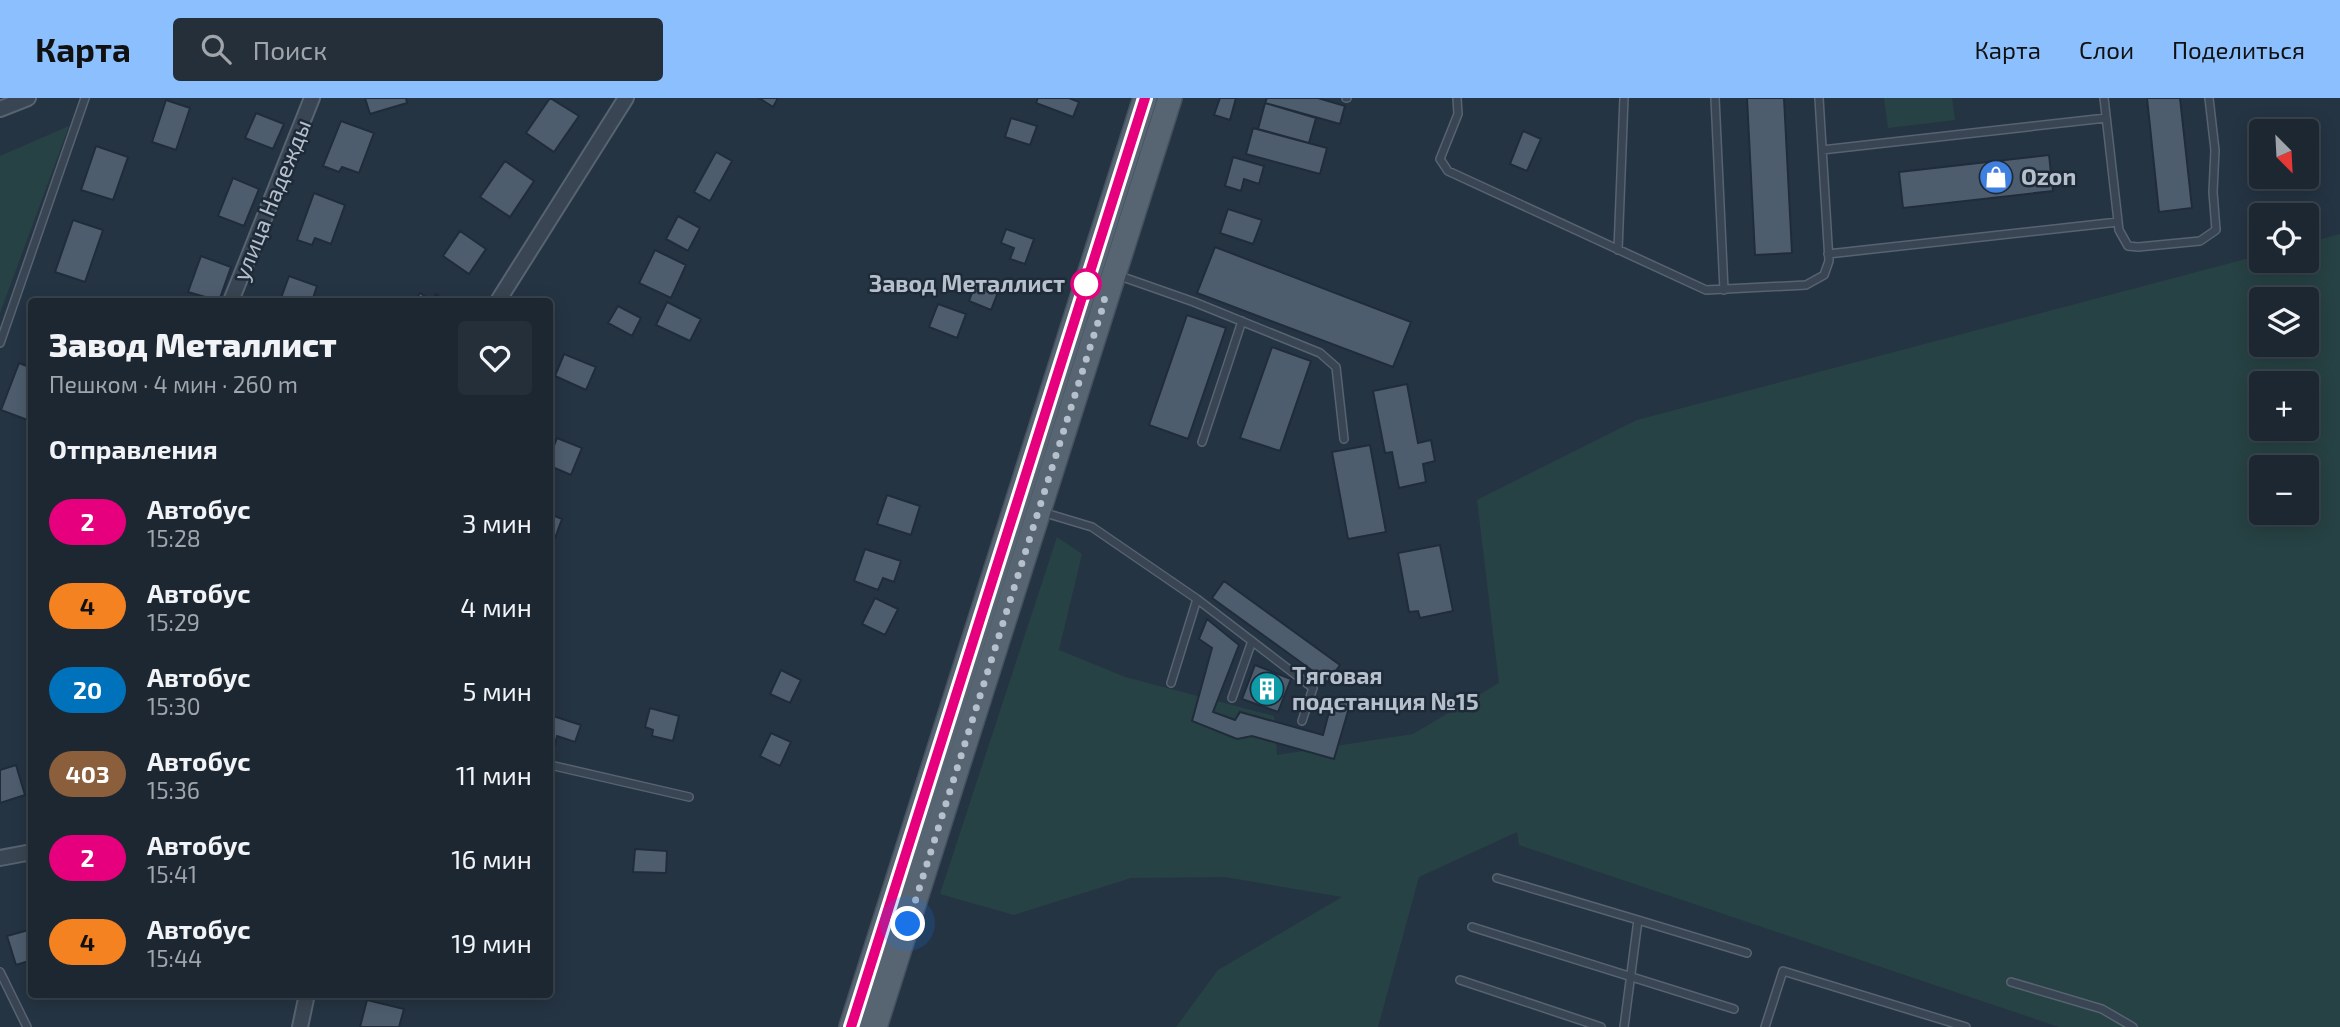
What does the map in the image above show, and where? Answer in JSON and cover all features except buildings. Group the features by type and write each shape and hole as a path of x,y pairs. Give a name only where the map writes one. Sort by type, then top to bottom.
{"main road":[{"path":"851,1027 1145,98"},
{"path":"875,1027 1170,98"}],"street":[{"path":"0,109 28,98"},
{"name":"улица Надежды","path":"232,298 312,98"},
{"path":"500,298 626,98"},
{"path":"0,858 28,853"},
{"path":"300,1027 306,998"}],"lane":[{"path":"0,344 85,98"},
{"path":"1457,98 1458,114 1442,151 1443,166 1706,290 1806,285 1824,275 1828,254 1819,98"},
{"path":"1618,250 1624,98"},
{"path":"1715,98 1724,289"},
{"path":"2104,98 2118,222 2122,239 2128,246 2138,247 2200,241 2216,230 2213,192 2215,150 2209,98"},
{"path":"1822,150 2106,118"},
{"path":"1828,254 2118,222"},
{"path":"1114,274 1320,353 1336,367 1344,439"},
{"path":"1202,442 1242,321"},
{"path":"1038,510 1092,527 1197,599 1313,688 1302,721"},
{"path":"1171,683 1197,599"},
{"path":"1232,698 1252,642"},
{"path":"553,766 689,797"},
{"path":"1497,878 1747,953"},
{"path":"1624,1027 1638,920"},
{"path":"1472,928 1734,1009"},
{"path":"1768,1026 1783,971 1966,1027"},
{"path":"0,972 27,1027"},
{"path":"1460,980 1601,1027"},
{"path":"2011,982 2102,1009 2133,1027"}],"green space":[{"path":"1884,98 1952,98 1955,120 1888,128"},
{"path":"69,126 0,313 0,156"},
{"path":"2340,234 2340,1027 2059,1027 1519,845 1517,832 1419,877 1378,1027 1176,1027 1218,970 1342,897 1225,877 1131,878 1014,915 940,894 1057,537 1082,554 1059,650 1125,677 1274,716 1277,755 1413,734 1499,683 1477,500 1637,420 2249,258 2249,273 2319,273 2319,240"}],"bus line":[{"name":"2","path":"851,1027 1145,98"}],"place":[{"name":"Ozon","path":"1996,177"},
{"name":"Завод Металлист","path":"1086,284"},
{"name":"Тяговая подстанция №15","path":"1267,689"}],"route":[{"path":"908,924 1105,300 1086,284"}]}
